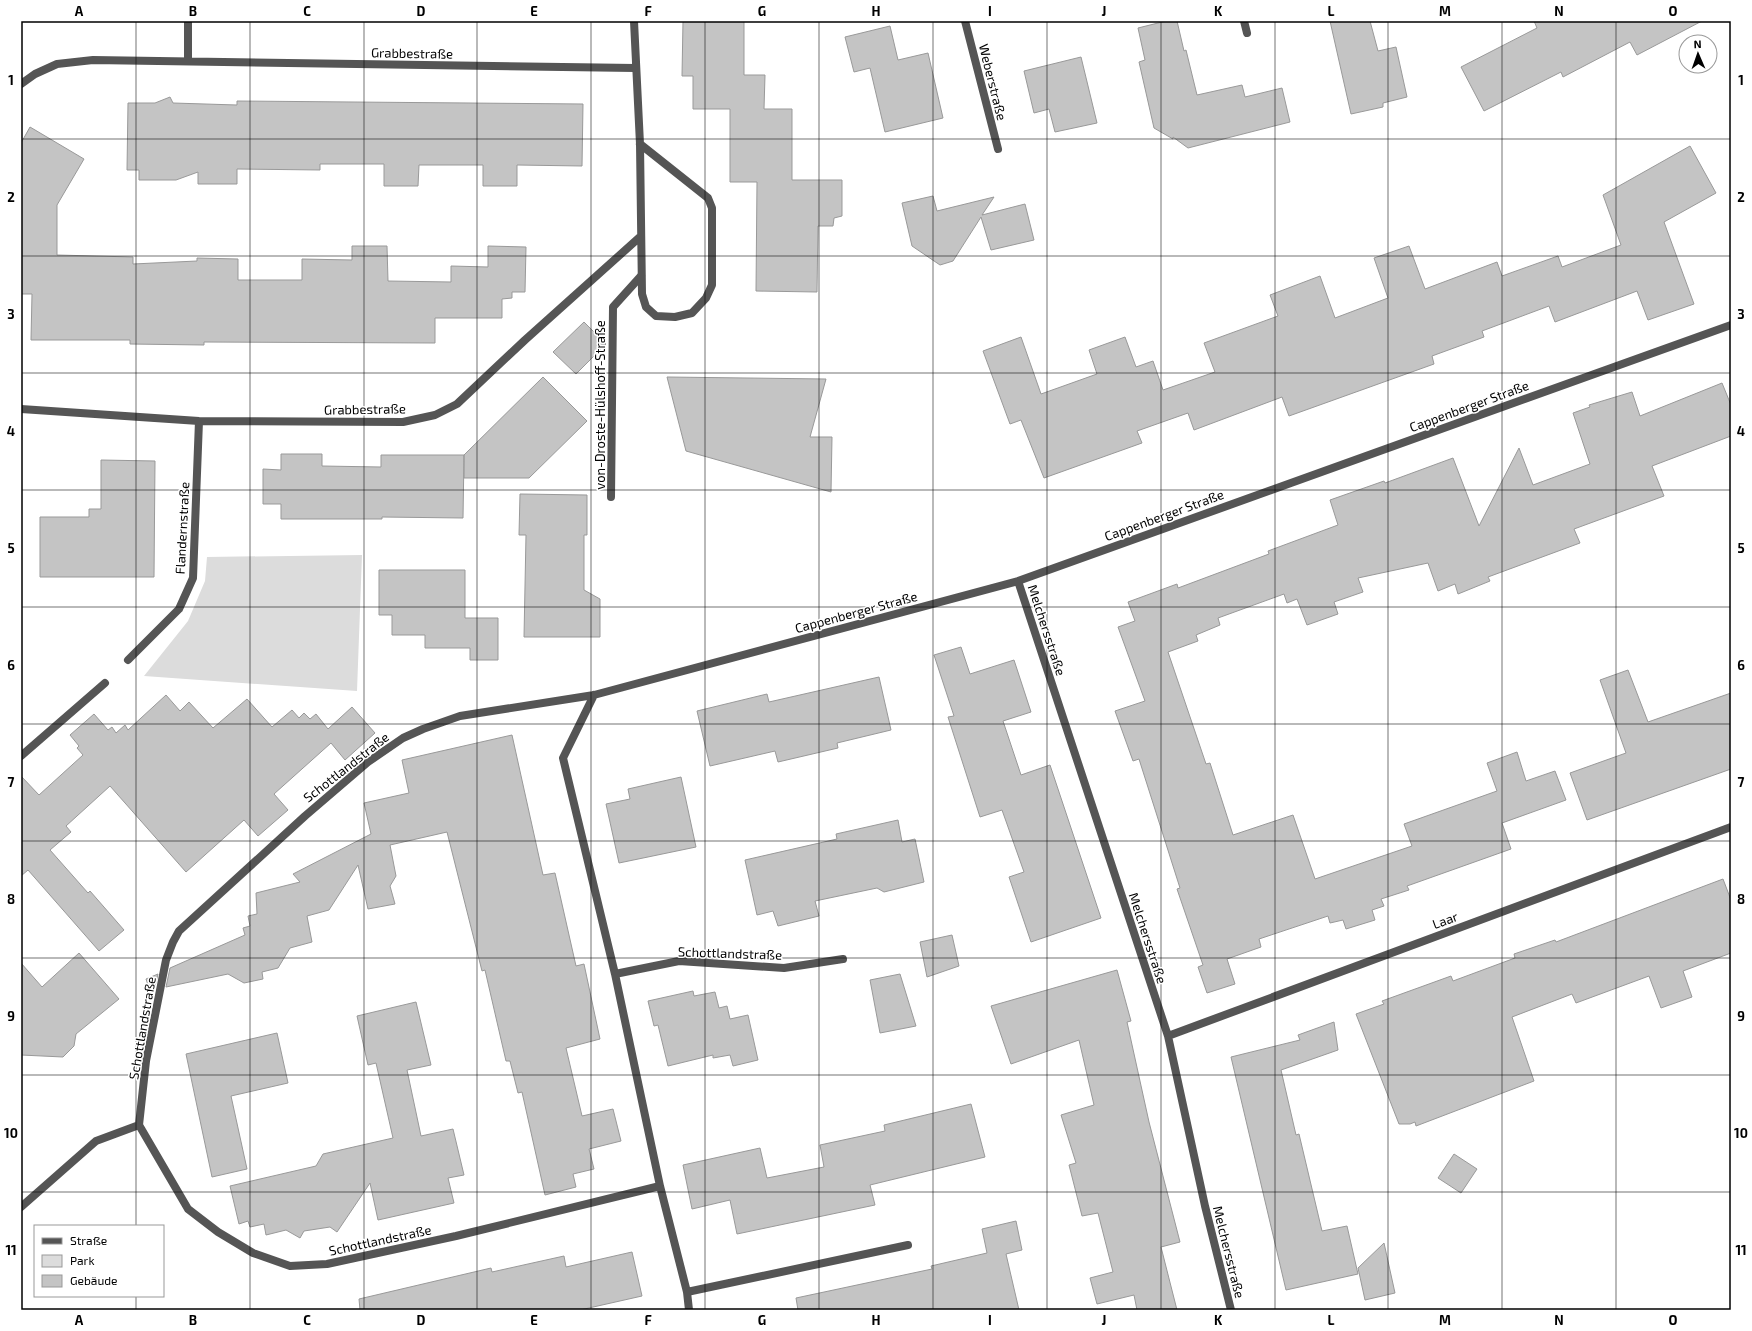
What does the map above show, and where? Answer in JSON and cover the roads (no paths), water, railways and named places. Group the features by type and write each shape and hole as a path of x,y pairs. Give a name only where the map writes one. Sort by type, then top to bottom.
{"street":[{"path":"188,21 188,61"},
{"path":"634,21 635,68 640,144 642,294 646,307 656,316 675,317 692,313 706,298 712,285 712,208 708,198 640,144"},
{"name":"Weberstraße","path":"965,21 998,148"},
{"path":"1244,21 1247,33"},
{"name":"Grabbestraße","path":"21,84 35,74 57,64 93,60 635,68"},
{"name":"Grabbestraße","path":"21,409 199,421 403,422 435,415 457,404 524,340 641,236"},
{"name":"von-Droste-Hülshoff-Straße","path":"611,497 613,307 641,276"},
{"name":"Cappenberger Straße","path":"594,695 1018,581 1731,325"},
{"name":"Flandernstraße","path":"128,660 179,609 193,578 199,421"},
{"name":"Melchersstraße","path":"1018,581 1168,1036 1205,1206 1231,1310"},
{"path":"21,756 105,683"},
{"path":"594,695 563,758 615,974 660,1186 687,1292 689,1310"},
{"name":"Schottlandstraße","path":"594,695 460,716 403,738 368,762 305,816 190,920 179,931 166,960 146,1060 139,1125 188,1208 218,1232 253,1253 290,1266 335,1263 456,1236 660,1186"},
{"name":"Laar","path":"1168,1036 1731,827"},
{"name":"Schottlandstraße","path":"615,974 679,961 784,968 843,959"},
{"path":"21,1207 96,1141 139,1125"},
{"path":"687,1292 908,1245"}]}
